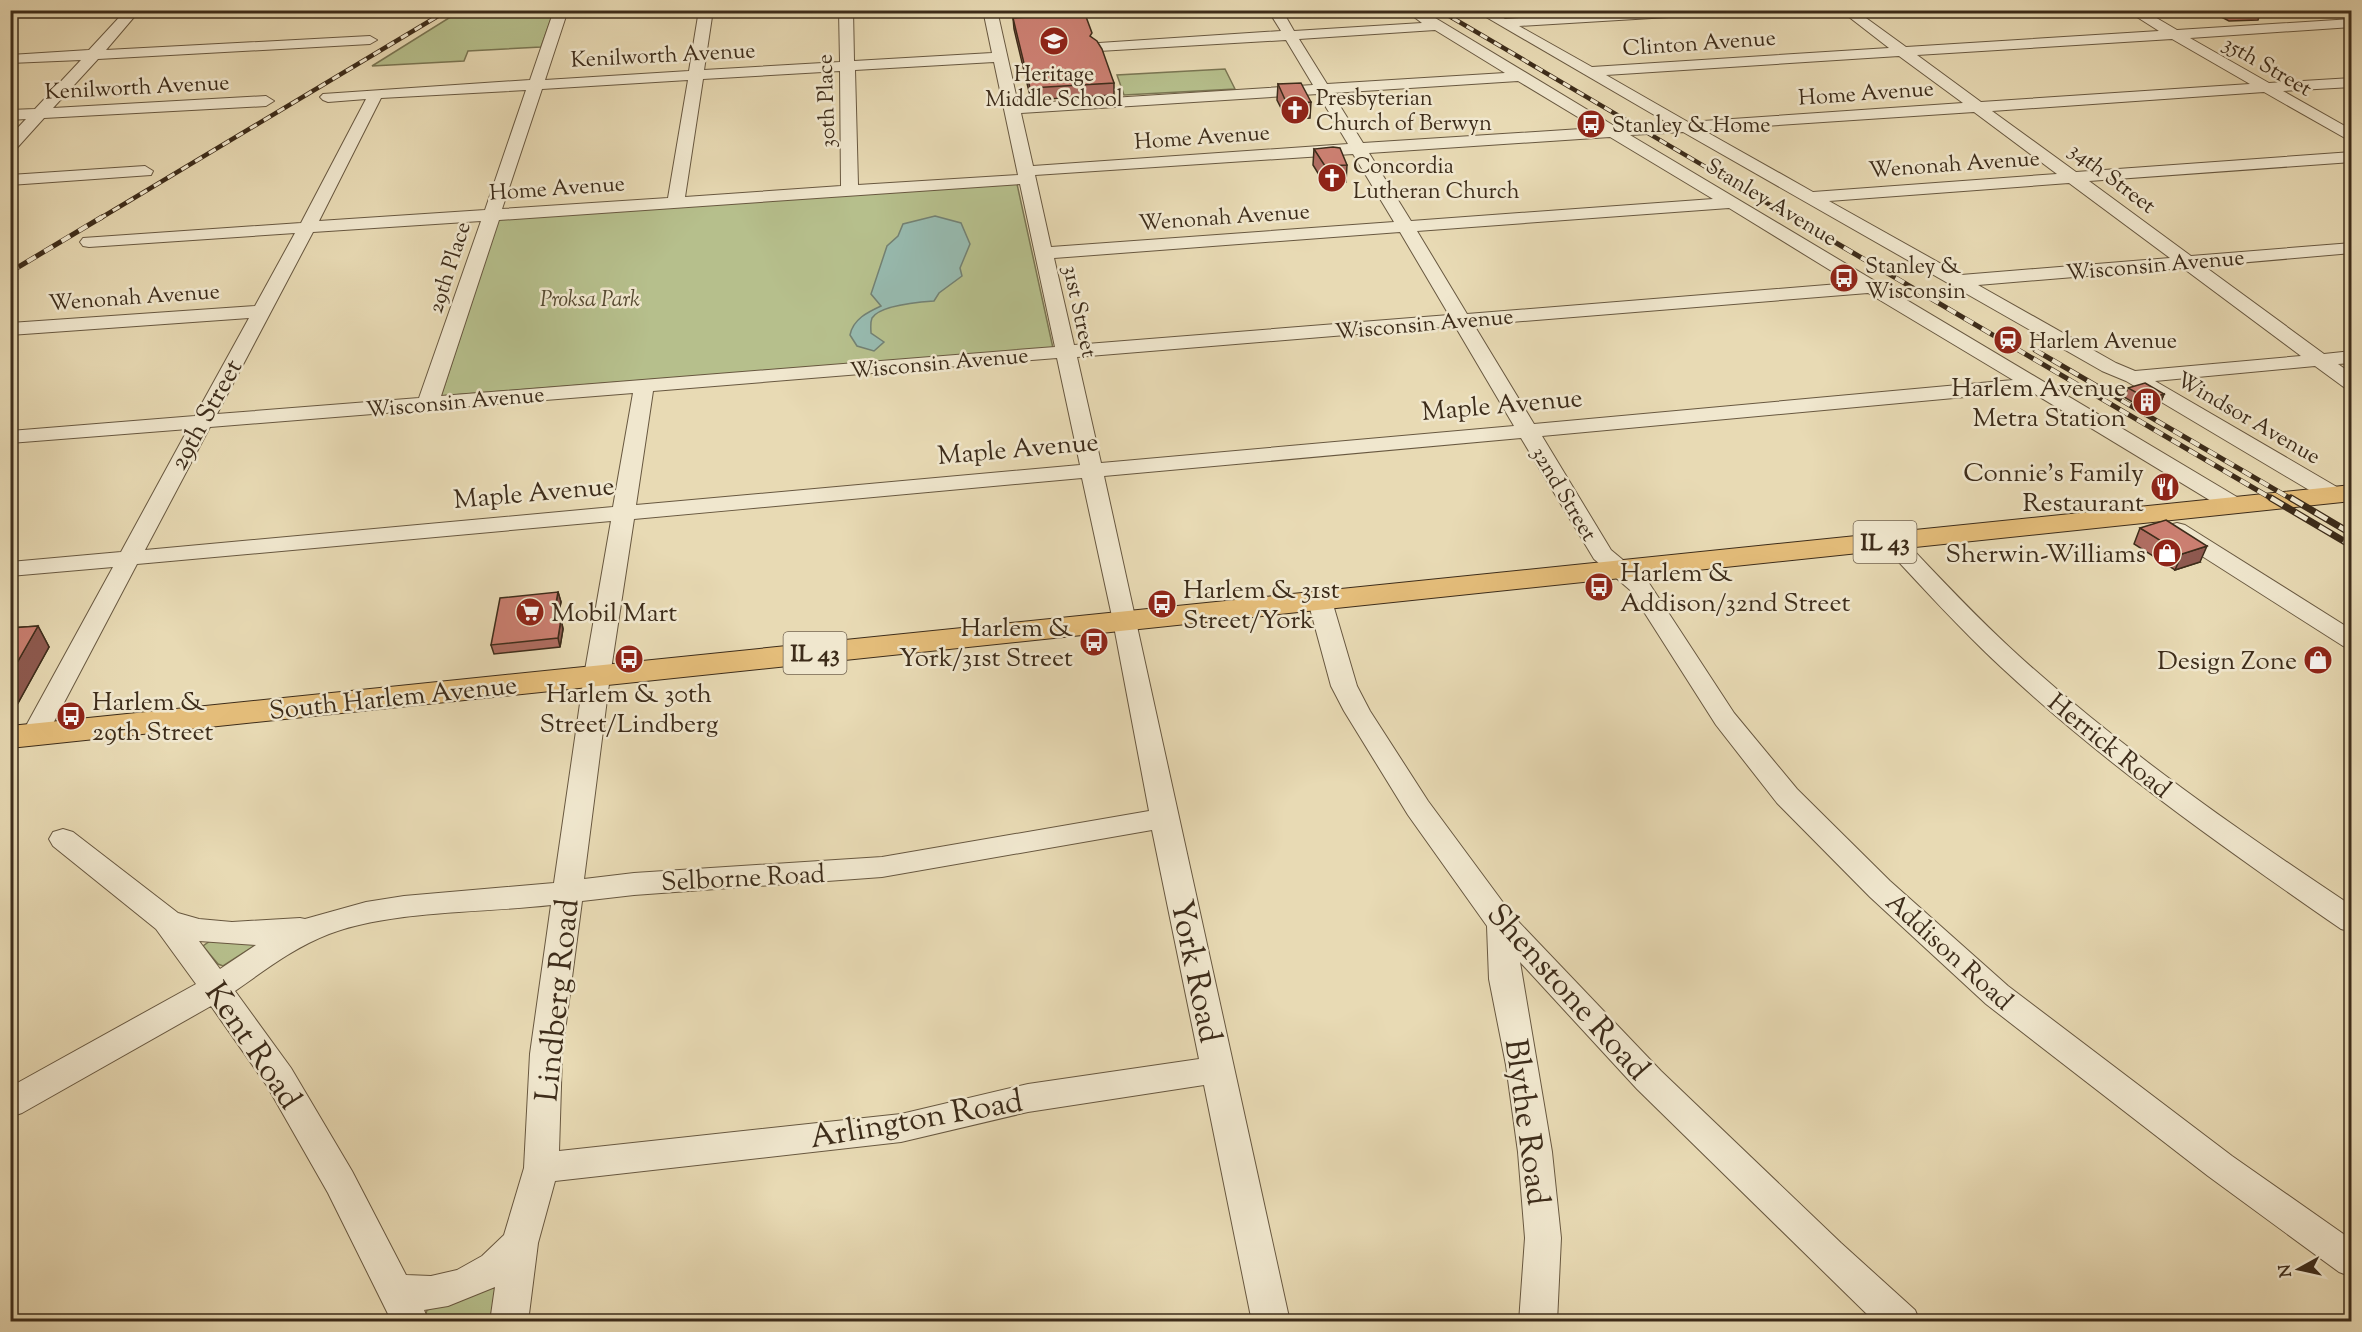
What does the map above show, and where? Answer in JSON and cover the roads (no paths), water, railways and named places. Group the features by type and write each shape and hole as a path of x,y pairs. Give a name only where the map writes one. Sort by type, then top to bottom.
{"main road":[{"name":"South Harlem Avenue","path":"22,736 2343,494"}],"street":[{"path":"10,146 134,10"},
{"name":"29th Place","path":"428,403 561,10"},
{"path":"676,202 706,10"},
{"name":"30th Place","path":"846,10 850,190"},
{"name":"31st Street","path":"990,10 1125,621"},
{"name":"32nd Street","path":"1275,10 1602,554 1619,570"},
{"name":"Stanley Avenue","path":"1411,10 2030,385 2234,505"},
{"name":"Windsor Avenue","path":"1480,10 2109,367 2133,377 2343,494"},
{"path":"1501,23 1718,10"},
{"name":"34th Street","path":"1846,10 2352,384"},
{"name":"35th Street","path":"2132,10 2352,137"},
{"name":"Clinton Avenue","path":"1588,72 2352,23"},
{"path":"1099,47 1437,26"},
{"path":"10,59 370,39"},
{"name":"Kenilworth Avenue","path":"328,97 1000,57"},
{"path":"1011,109 1520,76"},
{"name":"Home Avenue","path":"89,242 850,190 1359,148 2352,82"},
{"name":"29th Street","path":"22,736 128,558 307,227 376,94"},
{"name":"Kenilworth Avenue","path":"10,115 266,101"},
{"name":"Wenonah Avenue","path":"1812,197 2352,158"},
{"path":"10,180 145,171"},
{"name":"Wenonah Avenue","path":"1043,253 1731,203"},
{"name":"Wisconsin Avenue","path":"1958,280 2352,248"},
{"name":"Wisconsin Avenue","path":"10,438 1868,287"},
{"name":"Wenonah Avenue","path":"10,329 262,311"},
{"path":"2133,377 2352,357"},
{"name":"Maple Avenue","path":"10,568 2030,385"},
{"name":"Lindberg Road","path":"508,1322 520,1243 541,1168 546,1054 597,676 644,386"},
{"path":"2150,514 2352,640"},
{"name":"Herrick Road","path":"1892,541 2026,676 2152,780 2352,921"},
{"name":"Addison Road","path":"1619,570 1638,585 1725,719 1787,796 1880,889 1997,995 2220,1166 2352,1261"},
{"name":"Shenstone Road","path":"1320,601 1344,686 1357,711 1418,808 1502,924 1649,1080 1828,1254 1902,1322"},
{"name":"York Road","path":"1125,621 1164,818 1271,1322"},
{"name":"Selborne Road","path":"167,921 186,928 225,933 275,932 321,925 366,913 404,907 689,879 882,867 1164,818"},
{"name":"Kent Road","path":"63,839 167,921 216,988 279,1077 340,1182 404,1306 414,1294 432,1293 465,1285 498,1267 520,1243"},
{"name":"Blythe Road","path":"1502,924 1505,979 1524,1076 1543,1238 1538,1322"},
{"name":"Selborne Road","path":"10,1103 216,988 265,954 321,925"},
{"name":"Arlington Road","path":"541,1168 900,1128 1039,1096 1218,1070"}],"water":[{"path":"935,216 961,223 970,244 960,268 962,276 939,293 934,301 901,305 876,314 871,320 871,333 884,342 874,351 857,346 850,335 854,325 866,314 881,306 871,294 887,246 898,236 903,224"}],"railway":[{"path":"99,219 448,10"},
{"path":"1439,10 1794,219"},
{"path":"10,272 102,217"},
{"path":"1792,217 2274,500"},
{"path":"2035,350 2293,500"},
{"path":"2271,498 2352,546"},
{"path":"2291,498 2352,534"}],"place":[{"name":"Heritage Middle School","path":"1054,41"},
{"name":"Presbyterian Church of Berwyn","path":"1295,110"},
{"name":"Stanley & Home","path":"1591,124"},
{"name":"Concordia Lutheran Church","path":"1332,178"},
{"name":"Stanley & Wisconsin","path":"1844,278"},
{"name":"Harlem Avenue","path":"2008,340"},
{"name":"Harlem Avenue Metra Station","path":"2147,402"},
{"name":"Connie's Family Restaurant","path":"2165,487"},
{"name":"Sherwin-Williams","path":"2167,553"},
{"name":"Harlem & Addison/32nd Street","path":"1599,587"},
{"name":"Harlem & 31st Street/York","path":"1162,604"},
{"name":"Mobil Mart","path":"530,612"},
{"name":"Harlem & York/31st Street","path":"1094,642"},
{"name":"Harlem & 30th Street/Lindberg","path":"629,659"},
{"name":"Design Zone","path":"2318,660"},
{"name":"Harlem & 29th Street","path":"71,716"}],"park label":[{"name":"Proksa Park","path":"590,298"}]}
